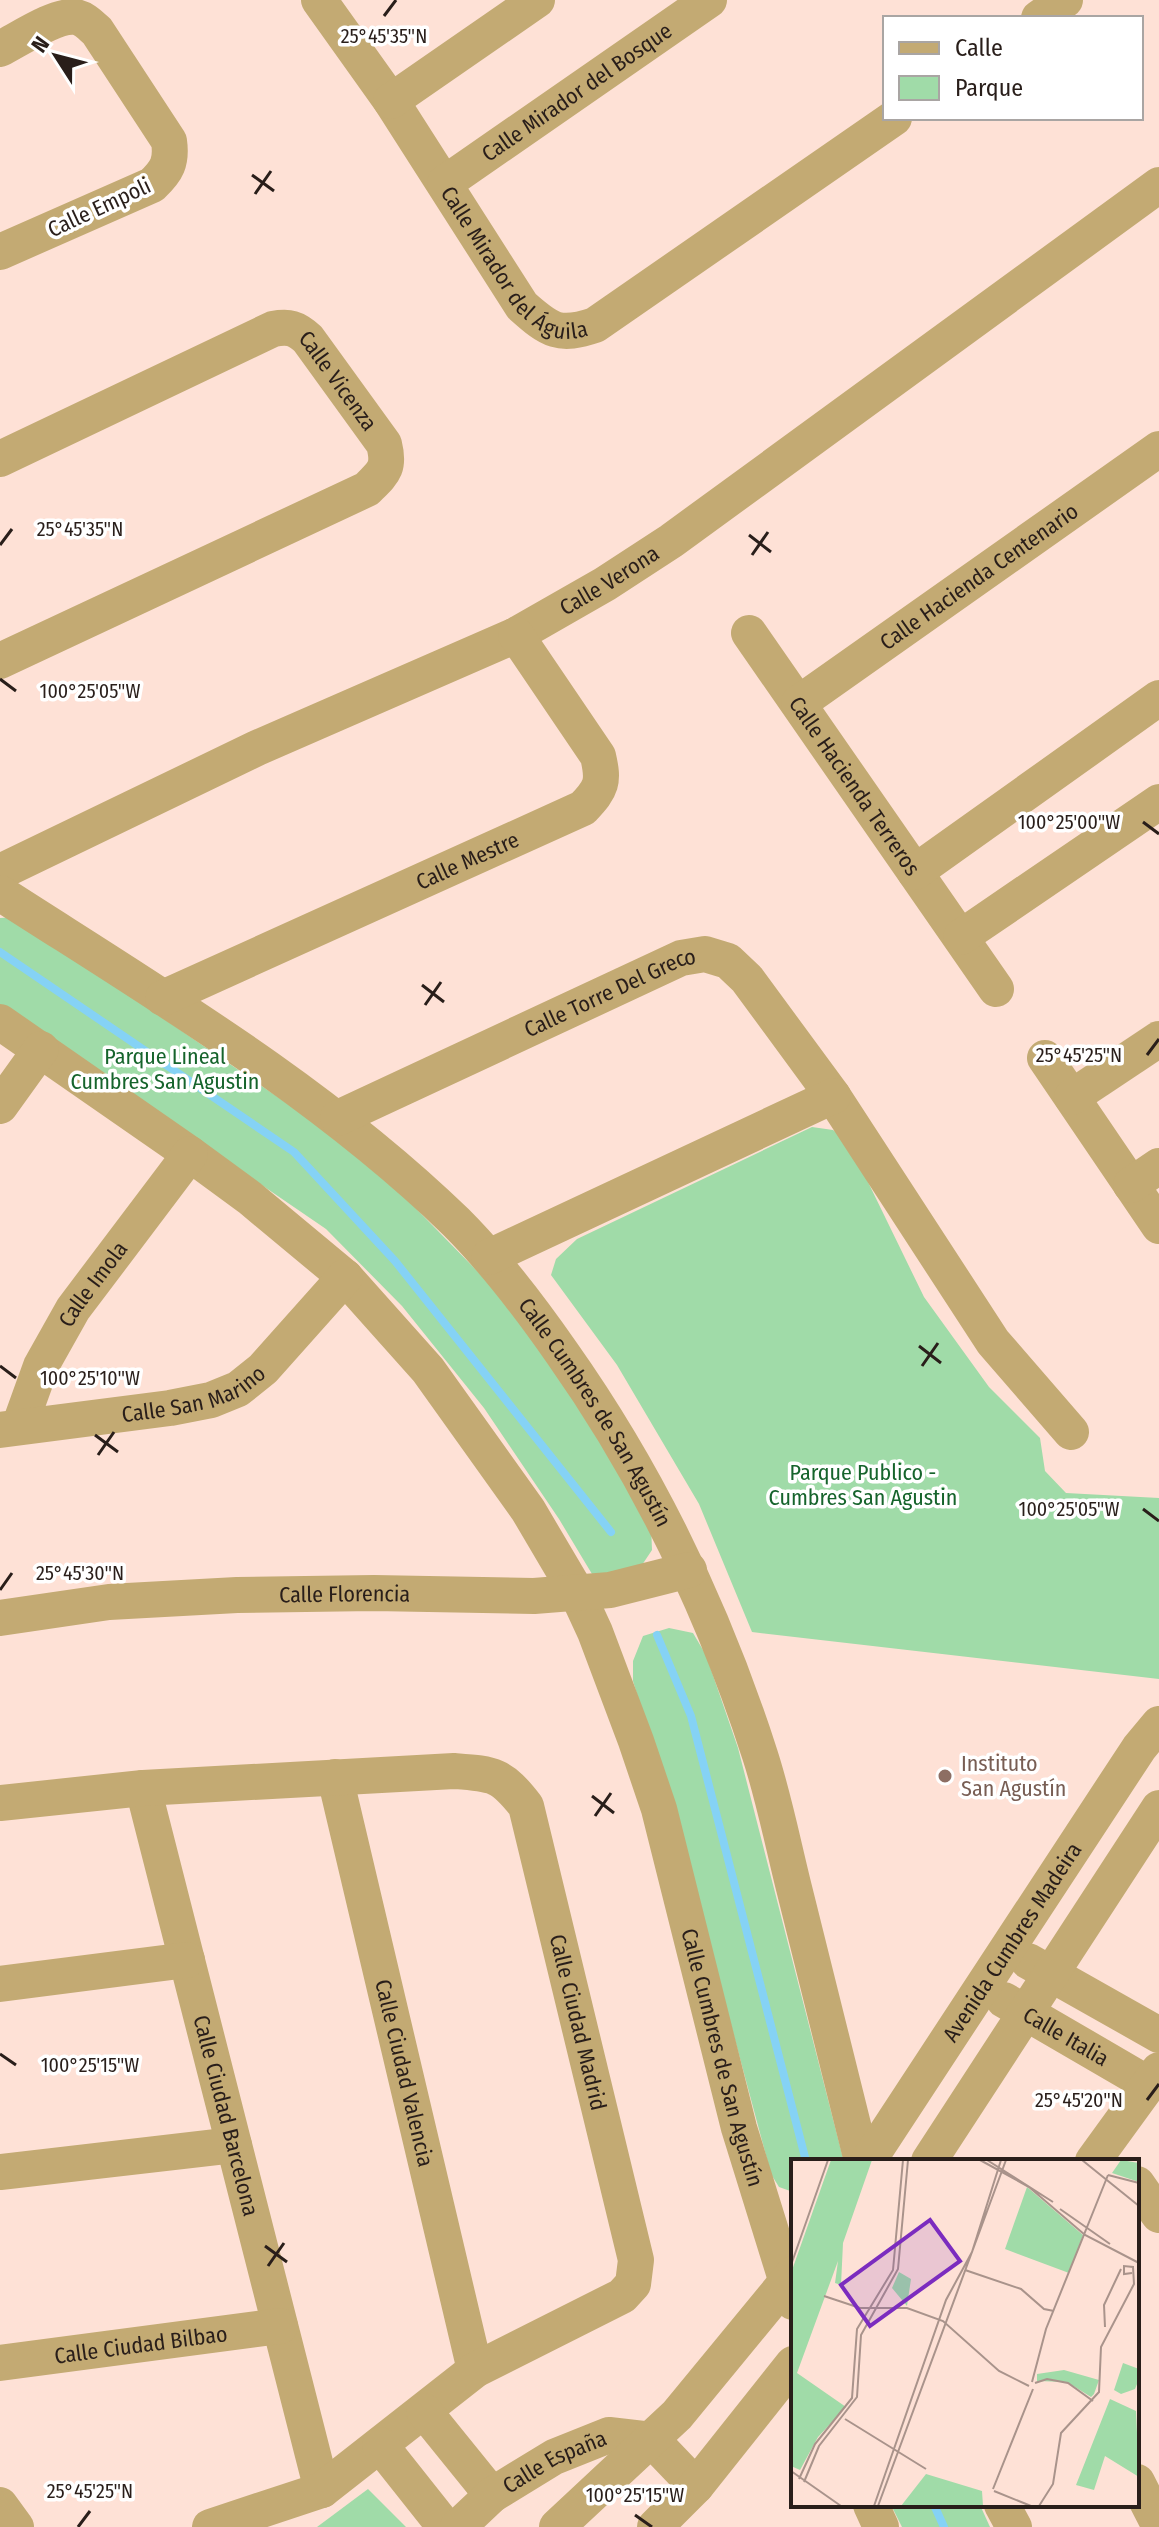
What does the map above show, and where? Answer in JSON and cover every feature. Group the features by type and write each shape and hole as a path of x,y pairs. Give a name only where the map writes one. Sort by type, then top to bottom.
{"street":[{"name":"Calle Mirador del Águila","path":"319,0 391,101 522,306 544,326 571,333 595,325 891,120"},
{"path":"391,101 537,0"},
{"name":"Calle Mirador del Bosque","path":"445,183 709,0"},
{"path":"1042,16 1065,0"},
{"name":"Calle Empoli","path":"0,49 57,20 73,17 86,21 97,31 169,141 171,156 166,172 152,185 0,252"},
{"name":"Calle Verona","path":"0,872 257,748 516,635 605,584 671,541 1159,185"},
{"name":"Calle Vicenza","path":"0,459 273,329 287,326 308,339 384,444 388,461 382,475 367,489 0,661"},
{"name":"Calle Hacienda Centenario","path":"799,703 1159,449"},
{"name":"Calle Hacienda Terreros","path":"749,633 996,989"},
{"name":"Calle Mestre","path":"163,998 583,808 598,793 603,776 598,756 516,635"},
{"path":"915,872 1159,698"},
{"path":"961,937 1159,802"},
{"name":"Calle Cumbres de San Agustín","path":"0,893 163,998 338,1118 454,1221 489,1257 605,1413 689,1570 730,1670 761,1759 864,2159"},
{"name":"Calle Torre Del Greco","path":"338,1118 681,958 705,954 728,961 747,979 833,1096 993,1342 1071,1432"},
{"name":"Calle Cumbres de San Agustín","path":"0,1022 250,1198 345,1277 428,1370 528,1510 577,1593 614,1679 659,1809 739,2128 791,2286"},
{"path":"1072,1097 1159,1039"},
{"path":"0,1106 41,1049"},
{"path":"1045,1058 1072,1097 1145,1176 1159,1226"},
{"path":"489,1257 833,1096"},
{"name":"Calle Imola","path":"9,1429 73,1309 190,1154"},
{"name":"Calle San Marino","path":"9,1429 170,1408 211,1400 238,1389 263,1369 345,1277"},
{"name":"Calle Florencia","path":"0,1618 109,1602 237,1595 374,1593 534,1596 610,1590 689,1570"},
{"name":"Avenida Cumbres Madeira","path":"866,2159 1139,1748 1159,1724"},
{"name":"Calle Ciudad Madrid","path":"0,1803 143,1788 454,1771 499,1777 526,1806 636,2260 633,2284 622,2296 475,2370 322,2490 210,2527"},
{"name":"Calle Ciudad Valencia","path":"335,1777 475,2370"},
{"name":"Calle Ciudad Barcelona","path":"143,1788 322,2490"},
{"path":"930,2159 1023,2012 1159,1808"},
{"name":"Calle Italia","path":"1007,1948 1159,2035"},
{"path":"0,1984 187,1960"},
{"name":"Calle Italia","path":"982,1987 1023,2012 1154,2078"},
{"path":"1107,2154 1154,2078"},
{"path":"0,2172 234,2145"},
{"path":"1139,2187 1159,2215"},
{"path":"557,2527 677,2415 791,2286"},
{"name":"Calle Ciudad Bilbao","path":"0,2363 280,2326"},
{"path":"655,2527 696,2486 791,2367"},
{"name":"Calle España","path":"424,2411 492,2495"},
{"name":"Calle España","path":"458,2527 492,2495 554,2457 609,2435 652,2440"},
{"path":"652,2440 696,2486"},
{"path":"380,2445 445,2527"},
{"path":"1139,2486 1159,2525"},
{"path":"0,2505 16,2527"},
{"path":"872,2507 881,2527"},
{"path":"1003,2507 1014,2527"}],"green space":[{"name":"Parque Lineal Cumbres San Agustin","path":"16,917 317,1124 391,1183 486,1280 565,1381 651,1525 652,1550 640,1568 618,1579 592,1574 484,1408 402,1306 326,1229 0,1006 0,918"},
{"name":"Parque Publico - Cumbres San Agustin","path":"812,1127 833,1130 848,1141 924,1297 989,1387 1040,1438 1045,1471 1066,1493 1159,1498 1159,1679 752,1632 699,1504 617,1365 551,1275 556,1259 577,1239"},
{"path":"669,1628 693,1633 706,1655 738,1748 843,2158 791,2159 791,2191 779,2187 771,2174 682,1842 633,1681 633,1661 643,1636"},
{"path":"368,2489 406,2527 317,2527"},
{"path":"892,2507 981,2507 990,2527 902,2527"}],"waterway":[{"path":"0,952 294,1152 395,1261 611,1532"},
{"path":"657,1635 691,1716 805,2159"},
{"path":"935,2507 944,2527"}],"place":[{"name":"Instituto San Agustín","path":"945,1776"}]}
